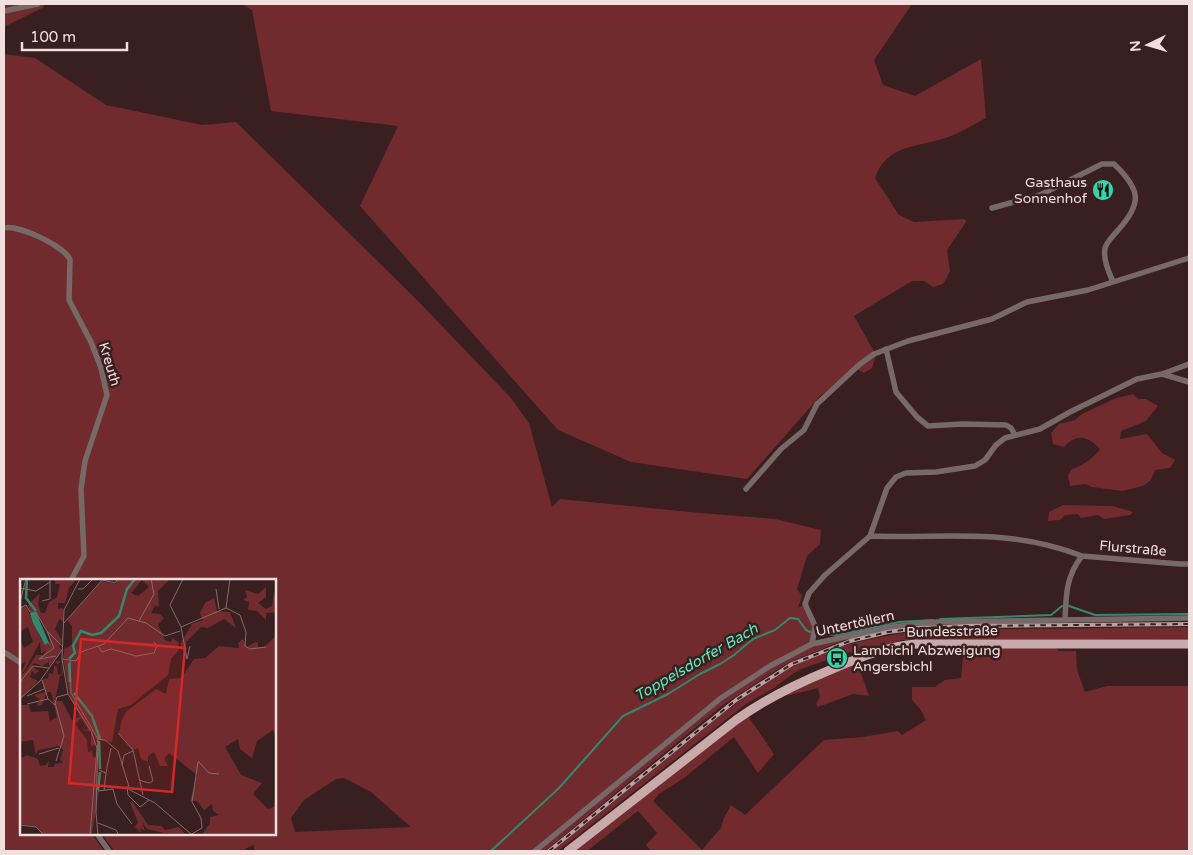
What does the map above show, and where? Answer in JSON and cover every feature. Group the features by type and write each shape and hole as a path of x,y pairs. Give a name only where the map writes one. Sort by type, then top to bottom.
{"main road":[{"name":"Bundesstraße","path":"568,851 761,702 784,690 871,653 894,646 917,644 1189,644"}],"street":[{"path":"4,11 38,4"},
{"path":"992,208 1040,195 1102,164 1114,164 1128,180 1135,192 1136,201 1128,219 1106,246 1105,256 1113,282"},
{"name":"Kreuth","path":"4,228 26,231 63,250 68,255 70,260 69,300 101,368 107,395 85,461 81,489 84,556 72,579"},
{"path":"746,489 781,449 804,430 817,404 860,364 874,354 908,341 992,319 1027,302 1088,290 1189,258"},
{"path":"886,349 896,392 923,422 932,426 962,424 1006,425 1012,428 1015,435"},
{"path":"812,644 815,632 814,626 805,604 809,593 831,569 870,536 887,488 896,477 906,473 936,472 974,466 985,460 999,442 1015,435 1040,429 1137,379 1162,374 1189,364"},
{"path":"1162,374 1189,382"},
{"path":"870,536 958,535 1009,538 1035,541 1082,556"},
{"name":"Flurstraße","path":"1065,620 1068,579 1074,565 1082,556 1189,564"},
{"name":"Untertöllern","path":"535,851 721,698 770,666 812,644 879,629 938,622 1189,618"},
{"path":"4,652 20,662"},
{"path":"98,835 109,851"}],"shaded area":[{"path":"4,4 44,4 44,7 4,27"},
{"path":"242,4 912,4 874,60 883,85 915,96 981,59 986,118 953,135 905,148 887,158 875,178 899,215 914,222 965,219 966,222 947,250 950,271 943,284 933,287 924,281 912,281 854,316 876,355 872,368 864,373 857,369 820,396 747,479 631,462 558,430 360,206 398,126 271,111 252,10"},
{"path":"4,54 35,58 106,105 202,125 236,122 416,299 511,398 529,423 552,507 560,499 775,519 821,530 820,544 807,556 797,589 802,596 798,608 805,604 814,620 812,643 850,636 781,667 723,705 545,851 254,851 254,845 245,849 247,851 114,851 103,835 276,835 276,579 20,579 20,835 93,835 104,851 4,851","holes":["344,778 371,792 411,827 295,832 291,818 304,800 336,779"]},
{"path":"1133,394 1138,399 1146,399 1158,406 1146,421 1121,431 1120,439 1147,434 1162,453 1175,460 1170,468 1155,470 1151,480 1143,486 1122,491 1092,487 1085,484 1070,486 1068,475 1072,469 1088,461 1100,449 1091,441 1082,438 1073,440 1064,447 1053,444 1051,433 1059,424 1075,420 1082,414 1116,398"},
{"path":"1063,505 1113,506 1133,512 1130,515 1104,519 1098,515 1081,518 1078,514 1065,515 1060,520 1048,521 1049,512"},
{"path":"1189,627 1189,639 902,640 850,652 801,669 774,688 746,704 558,851 552,851 727,710 762,685 812,656 876,638 924,630"},
{"path":"964,644 1055,644 1058,651 1076,651 1077,670 1085,692 1107,686 1189,686 1189,851 651,851 646,845 657,833 638,811 587,851 568,851 746,713 774,754 758,773 734,737 684,778 659,794 653,801 702,850 721,828 731,805 745,815 824,740 863,737 898,731 902,735 926,720 912,700 912,687 935,687 945,680 961,678"},
{"path":"856,659 869,696 853,694 818,707 816,704 820,697 818,688 791,695 772,696"}],"waterway":[{"name":"Toppelsdorfer Bach","path":"940,619 1051,615 1062,606"},
{"name":"Toppelsdorfer Bach","path":"1069,606 1095,615 1189,614"},
{"name":"Toppelsdorfer Bach","path":"491,851 559,788 623,716 668,694 720,664 753,639 775,630 790,618 798,619 806,630 810,632"},
{"name":"Toppelsdorfer Bach","path":"818,634 837,635 899,622 933,620"}],"railway":[{"path":"549,851 736,700 792,664 850,641 888,632 919,628 1189,624"}],"place":[{"name":"Gasthaus Sonnenhof","path":"1103,190"},
{"name":"Lambichl Abzweigung Angersbichl","path":"837,658"}]}
